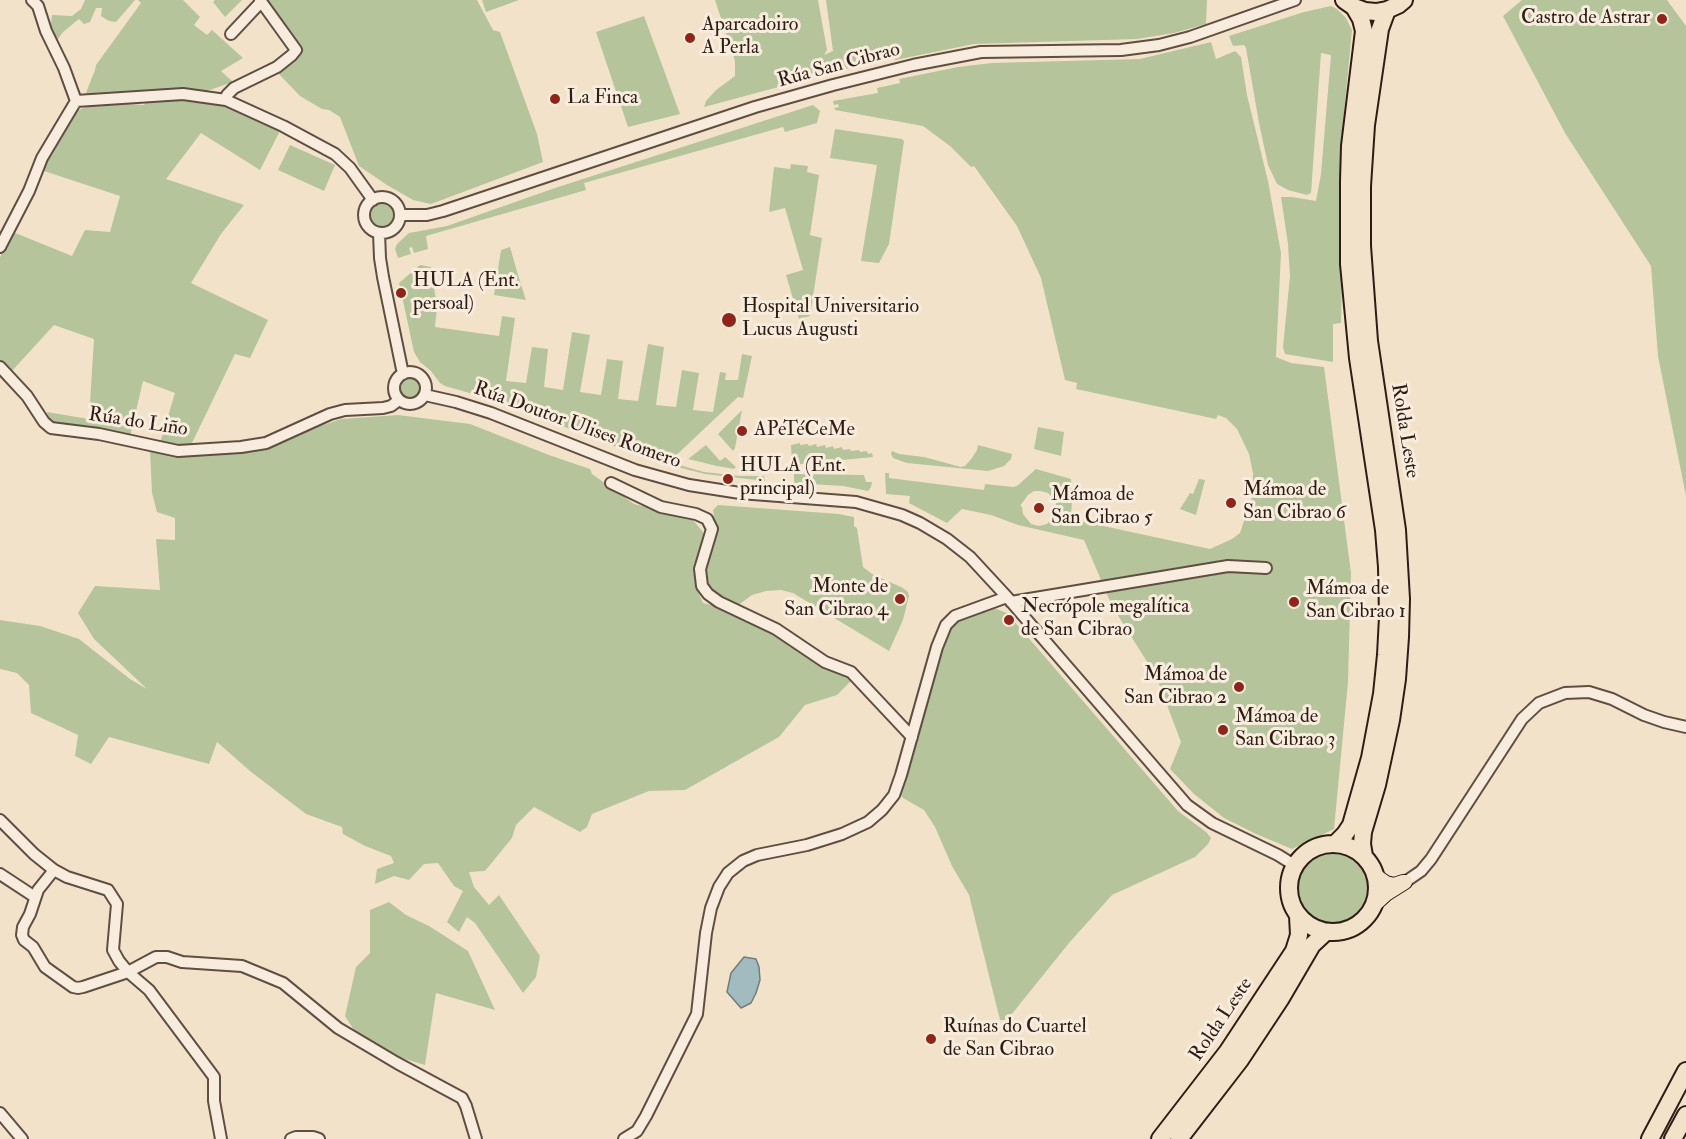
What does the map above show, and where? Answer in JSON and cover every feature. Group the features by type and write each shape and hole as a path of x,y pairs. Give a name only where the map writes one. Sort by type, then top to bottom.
{"highway":[{"path":"1387,10 1404,0"},
{"name":"Rolda Leste","path":"1349,4 1365,11 1387,10"},
{"name":"Rolda Leste","path":"1336,843 1345,834 1353,820 1370,758 1380,704 1387,638 1384,530 1358,358 1349,264 1350,146 1364,31 1361,19 1349,4"},
{"name":"Rolda Leste","path":"1364,856 1363,832 1377,785 1391,720 1400,637 1401,599 1397,530 1369,340 1362,246 1362,186 1366,125 1380,29 1387,10"},
{"path":"1294,865 1312,848 1336,843 1346,845 1364,856 1376,876 1377,891 1374,905 1366,918 1355,927 1341,932 1326,932 1306,924 1298,916"},
{"name":"Rolda Leste","path":"1160,1139 1228,1051 1294,951 1299,935 1298,916 1292,907 1288,886 1294,865"},
{"name":"Rolda Leste","path":"1179,1139 1240,1060 1281,998 1309,949 1326,932"},
{"path":"1650,1139 1686,1071"},
{"path":"1673,1139 1686,1115"}],"main road":[{"path":"1376,876 1394,885 1405,882"},
{"path":"1374,905 1405,882"}],"street":[{"path":"32,0 38,6 45,30 64,68 76,101"},
{"name":"Rúa San Cibrao","path":"401,215 427,215 443,211 755,106 913,65 981,52 1121,50 1159,45 1190,37 1295,0"},
{"path":"226,100 227,95 234,88 277,67 292,56 296,50 260,1 231,34"},
{"path":"76,101 183,94 226,100 283,126 335,154 350,168 373,200"},
{"path":"0,247 29,191 42,158 76,101"},
{"path":"381,197 397,204 401,215 394,230 379,233 371,230 367,225 365,211 373,200 381,197"},
{"path":"379,233 383,277 403,374"},
{"name":"Rúa do Liño","path":"0,367 27,396 44,422 51,428 99,434 178,451 266,443 330,414 345,410 391,406 399,400"},
{"path":"413,372 421,377 426,385 425,395 419,402 411,404 399,400 394,386 399,376 413,372"},
{"name":"Rúa Doutor Ulises Romero","path":"425,395 491,413 635,470 689,485 740,493 856,502 902,515 920,523 947,539 970,557 1187,805 1212,823 1294,865"},
{"path":"611,483 661,507 696,514 706,519 712,529 700,569 702,586 708,594 719,602 776,629 825,662 851,672 912,737"},
{"path":"624,1139 637,1131 646,1116 697,1014 706,933 711,908 719,887 729,873 743,861 757,855 807,845 842,834 868,822 882,810 894,795 937,647 946,625 955,616 1009,599 1228,566 1266,568"},
{"path":"1405,882 1421,871 1431,859 1522,719 1539,703 1565,693 1589,692 1612,699 1654,718 1686,727"},
{"path":"0,820 34,854 54,870 67,877 108,890 112,894 117,904 113,950 128,972 149,990 211,1071 214,1077 214,1101 221,1139"},
{"path":"54,870 38,890 22,935 24,940 33,947 45,967 78,988 128,972 156,957 167,957 182,962 242,966 283,983 338,1028 462,1098 476,1139"},
{"path":"0,874 35,897"},
{"path":"0,1113 22,1139"},
{"path":"291,1139 313,1137 319,1139"}],"green space":[{"path":"85,0 135,0 116,22 101,16 102,8 96,8 90,22 84,24 79,19 63,32 55,43 50,31 52,15 72,16 81,9"},
{"path":"138,0 183,0 200,17 194,25 207,35 212,30 243,58 221,71 233,82 204,92 84,98 96,65 141,3"},
{"path":"215,0 242,0 225,17 213,2"},
{"path":"261,0 477,0 493,30 500,32 537,134 543,162 431,204 413,200 359,166 340,117 300,96 278,73 294,61 299,51"},
{"path":"482,0 519,0 486,12"},
{"path":"715,0 818,0 827,50 824,55 833,51 826,0 1207,0 1206,24 1174,33 1137,39 974,44 895,60 894,56 704,107 706,101 716,90 735,76 735,61"},
{"path":"1522,0 1667,0 1686,26 1686,496 1658,356 1651,266 1565,133 1503,16"},
{"path":"1331,6 1346,18 1352,30 1342,134 1341,323 1333,324 1333,362 1285,354 1283,347 1290,276 1281,197 1316,201 1321,174 1331,55 1321,53 1311,193 1307,195 1288,190 1277,184 1268,165 1246,48 1244,45 1233,46 1229,36 1304,12"},
{"path":"644,16 680,114 628,127 596,32"},
{"path":"1211,42 1216,59 1235,51 1241,57 1281,253 1276,357 1291,363 1324,367 1351,573 1348,682 1334,829 1292,849 1224,818 1194,794 1170,769 1181,742 1156,676 1112,606 1084,540 962,509 947,523 909,503 910,496 886,494 885,473 889,473 889,478 984,490 985,484 1017,486 1036,469 1071,479 1071,519 1210,549 1240,533 1253,494 1253,473 1249,454 1237,429 1226,418 1218,415 1216,419 1076,389 1077,383 1065,380 1041,278 1017,226 974,166 971,167 950,146 923,126 834,108 839,107 838,104 834,105 833,101 878,93 877,88 900,83 899,79 958,67 992,63 1140,59","holes":["1034,491 1048,493 1056,501 1056,516 1047,524 1039,526 1031,524 1020,506 1028,495"]},
{"path":"186,97 215,102 281,129 260,170 201,133 166,179 244,205 221,234 191,283 268,320 250,358 235,354 191,445 160,443 175,393 143,381 130,437 49,421 47,412 89,419 94,339 54,325 11,372 0,362 0,257 13,232 72,256 85,230 110,232 120,196 41,170 75,111 101,102 144,105 148,99"},
{"path":"813,105 820,111 817,123 785,132 783,127 584,183 586,190 426,236 428,249 414,253 412,247 409,248 411,254 398,258 395,249 397,244 409,233 447,226 555,188"},
{"path":"835,129 904,141 889,244 879,263 861,261 877,165 830,158"},
{"path":"290,145 335,165 324,191 278,170"},
{"path":"791,164 808,166 807,172 819,175 810,235 822,238 810,316 799,319 786,275 803,270 785,208 769,212 774,167 790,169"},
{"path":"383,202 392,206 396,215 392,224 383,228 374,224 370,215 374,206"},
{"path":"510,247 526,300 494,295 501,250"},
{"path":"420,265 431,267 437,307 435,327 499,336 502,316 515,318 506,381 526,383 532,347 548,349 544,387 563,390 572,332 590,335 580,392 601,395 607,359 623,361 618,399 638,401 648,344 664,347 656,405 676,407 682,370 699,373 693,410 713,412 720,372 726,373 725,380 738,380 742,354 752,356 743,398 738,397 669,462 704,472 764,476 765,481 705,474 653,461 494,400 440,383 420,362 414,352 399,283"},
{"path":"407,378 415,378 421,384 421,392 415,398 407,398 401,392 401,384"},
{"path":"742,410 735,448 733,451 718,434"},
{"path":"398,415 470,424 590,469 592,474 634,504 692,519 703,532 705,541 694,571 698,592 703,603 755,622 854,678 837,695 805,705 779,737 685,790 649,791 592,814 587,827 580,832 534,807 516,825 512,838 485,871 469,872 474,887 489,905 499,895 540,956 536,977 523,993 475,923 467,917 459,932 447,922 463,891 454,886 438,863 424,864 409,880 394,876 375,884 377,869 394,863 391,856 343,834 342,827 306,814 217,742 209,764 109,737 91,764 75,756 78,735 31,713 29,685 17,673 0,669 0,620 40,626 79,639 130,679 147,689 94,639 78,613 95,586 160,590 156,539 175,540 175,518 157,512 152,493 150,450 270,443 341,419"},
{"path":"1038,427 1064,432 1061,456 1034,449"},
{"path":"800,443 800,445 816,444 817,447 825,445 826,448 833,446 834,449 842,447 843,450 867,451 868,454 872,453 873,457 792,465 791,445"},
{"path":"706,445 720,461 725,457 736,467 734,469 688,459"},
{"path":"978,445 1012,454 1011,459 1004,466 988,471 907,463 893,458 891,454 892,451 961,467 972,458"},
{"path":"794,474 864,475 866,482 872,482 868,491 843,486 794,483"},
{"path":"1199,479 1205,480 1196,515 1180,509 1190,493 1193,494"},
{"path":"718,505 854,517 863,567 908,592 903,620 889,651 793,593 781,590 766,591 752,595 737,606 711,589 706,583 704,570 716,530 713,510"},
{"path":"994,608 1007,613 1178,811 1211,838 1195,857 1112,895 1069,943 1007,1020 1000,1020 969,895 924,810 903,798 898,792 930,679 950,626 959,617 981,609"},
{"path":"1333,850 1348,853 1360,861 1368,873 1371,888 1368,903 1360,915 1348,923 1333,926 1318,923 1306,915 1298,903 1295,888 1298,873 1306,861 1318,853"},
{"path":"389,902 406,915 429,926 468,951 495,1010 436,993 425,1065 395,1056 356,1033 345,1016 356,967 370,953 370,910"}],"water":[{"path":"744,957 756,959 760,980 751,1003 741,1008 727,992 731,973"}],"place":[{"name":"Castro de Astrar","path":"1662,19"},
{"name":"Aparcadoiro A Perla","path":"690,38"},
{"name":"La Finca","path":"555,99"},
{"name":"HULA (Ent. persoal)","path":"401,293"},
{"name":"Hospital Universitario Lucus Augusti","path":"729,320"},
{"name":"APeTéCeMe","path":"742,431"},
{"name":"HULA (Ent. principal)","path":"728,479"},
{"name":"Mámoa de San Cibrao 6","path":"1231,503"},
{"name":"Mámoa de San Cibrao 5","path":"1039,508"},
{"name":"Monte de San Cibrao 4","path":"900,599"},
{"name":"Mámoa de San Cibrao 1","path":"1294,602"},
{"name":"Necrópole megalítica de San Cibrao","path":"1009,620"},
{"name":"Mámoa de San Cibrao 2","path":"1239,687"},
{"name":"Mámoa de San Cibrao 3","path":"1223,730"},
{"name":"Ruínas do Cuartel de San Cibrao","path":"931,1039"}]}
